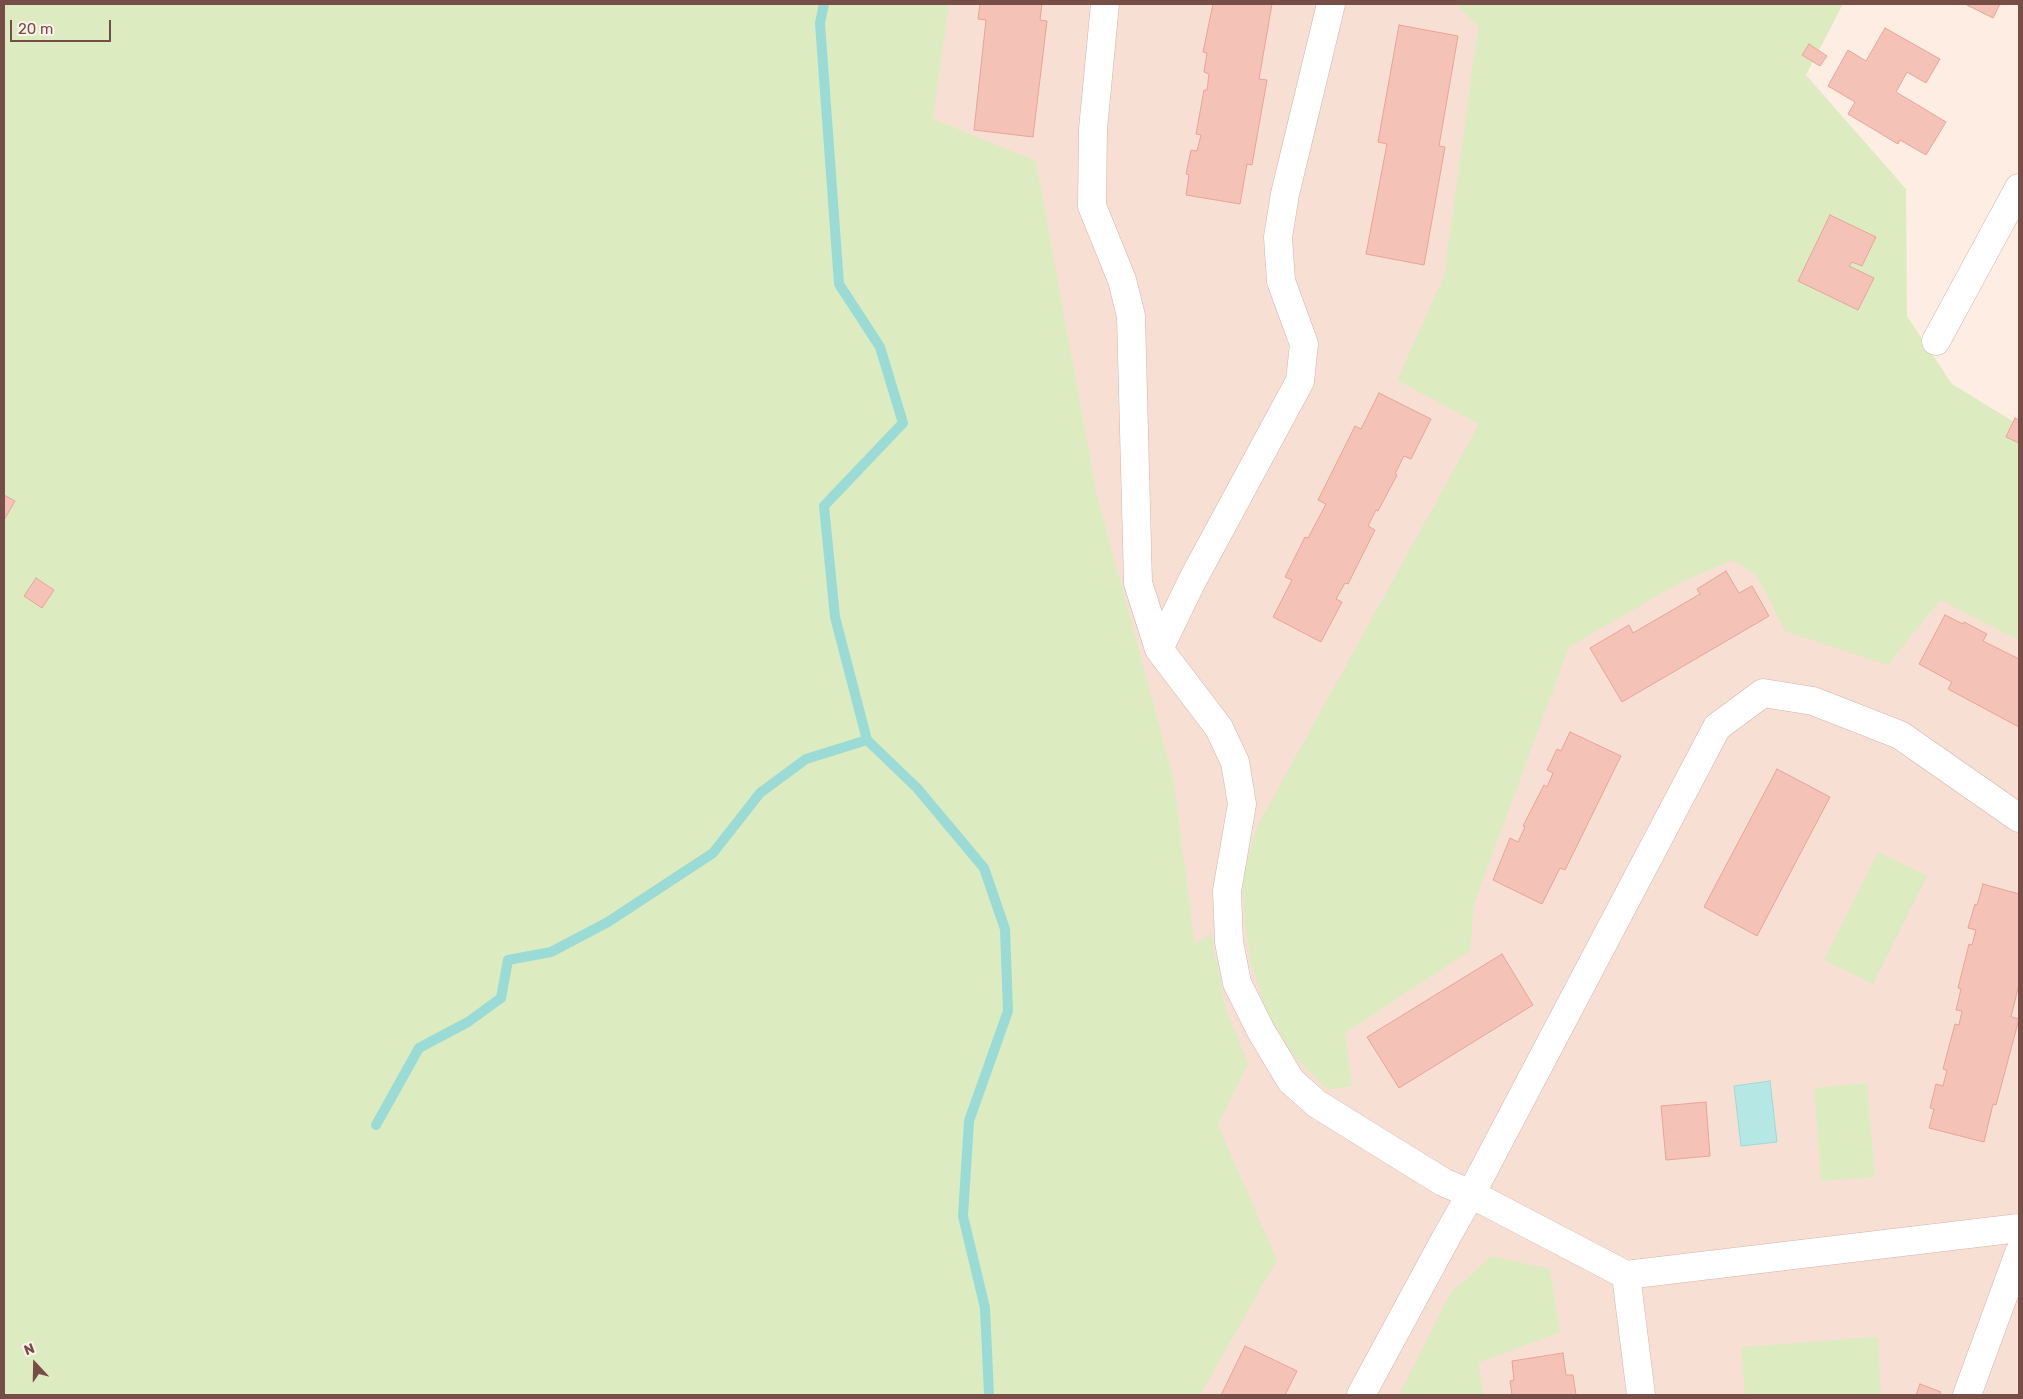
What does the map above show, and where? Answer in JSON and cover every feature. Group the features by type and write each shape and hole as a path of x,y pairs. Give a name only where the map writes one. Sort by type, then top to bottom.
{"street":[{"path":"1105,4 1093,129 1092,206 1122,280 1131,316 1138,583 1159,649 1219,728 1235,762 1242,804 1227,891 1229,942 1237,983 1261,1031 1291,1081 1317,1104 1443,1182 1471,1194 1626,1274 2019,1228"},
{"path":"1159,649 1193,579 1300,381 1304,344 1281,280 1278,237 1286,194 1332,4"},
{"path":"1936,341 2019,188"},
{"path":"1361,1395 1471,1194 1717,727 1763,693 1813,701 1900,735 2019,818"},
{"path":"1967,1395 2019,1253"},
{"path":"1626,1274 1641,1395"}],"shaded area":[{"path":"921,4 1611,4 2019,531 2019,1395 1134,1395 915,222"}],"green space":[{"path":"4,4 949,4 933,119 1036,161 1097,495 1173,776 1195,944 1211,934 1226,1009 1248,1063 1218,1125 1277,1260 1200,1395 4,1395"},
{"path":"1456,4 1843,4 1806,75 1906,189 1907,316 1952,384 2019,425 2019,640 1940,600 1888,665 1785,631 1757,575 1732,560 1679,583 1569,647 1473,907 1471,950 1345,1033 1352,1086 1328,1090 1294,1056 1267,1012 1251,964 1244,920 1243,882 1247,860 1258,825 1479,424 1397,380 1444,276 1478,26"},
{"path":"1878,852 1927,876 1873,984 1824,960"},
{"path":"1867,1083 1875,1177 1821,1181 1814,1088"},
{"path":"1492,1256 1550,1269 1560,1332 1478,1363 1484,1395 1399,1395 1451,1292"},
{"path":"1878,1337 1881,1395 1745,1395 1741,1347"}],"water":[{"path":"1770,1081 1777,1142 1741,1146 1734,1086"}],"building":[{"path":"980,4 1042,4 1040,20 1047,21 1033,137 974,130 986,20 978,19"},
{"path":"1213,4 1272,4 1259,79 1267,80 1252,165 1247,164 1240,204 1186,195 1189,175 1186,174 1191,150 1197,151 1201,135 1196,134 1209,74 1204,72 1207,53 1203,52"},
{"path":"1965,4 2000,4 1993,18"},
{"path":"1399,25 1458,36 1439,146 1445,147 1424,265 1366,254 1387,144 1378,142"},
{"path":"1885,28 1940,59 1926,83 1907,72 1896,92 1946,122 1926,155 1900,140 1898,144 1848,114 1855,102 1828,86 1848,50 1866,61"},
{"path":"1809,44 1827,56 1820,66 1802,55"},
{"path":"1830,215 1876,237 1862,266 1852,262 1849,266 1874,278 1858,310 1798,281"},
{"path":"1379,393 1431,419 1411,459 1404,456 1395,474 1397,475 1368,526 1375,530 1348,584 1345,583 1336,599 1342,602 1321,642 1273,617 1292,580 1285,577 1305,537 1308,538 1326,504 1318,500 1355,426 1361,429"},
{"path":"2015,418 2019,420 2019,443 2006,437"},
{"path":"4,495 15,501 4,520"},
{"path":"1726,571 1739,593 1752,586 1769,616 1622,702 1590,648 1629,625 1633,633 1700,594 1697,589"},
{"path":"36,578 54,590 42,608 24,596"},
{"path":"1945,615 1987,634 1983,641 2019,659 2019,727 1948,689 1952,682 1919,664"},
{"path":"1570,732 1621,756 1565,870 1560,868 1542,904 1493,880 1510,838 1518,842 1525,827 1523,826 1544,785 1547,787 1553,773 1547,770 1557,749 1561,751"},
{"path":"1777,769 1830,797 1757,936 1704,907"},
{"path":"1983,884 2019,894 2019,984 2011,1017 2019,1019 1996,1105 1993,1104 1984,1142 1929,1128 1934,1109 1930,1108 1936,1084 1943,1086 1947,1070 1943,1069 1955,1024 1959,1025 1962,1011 1956,1010 1961,989 1958,988 1969,944 1972,945 1976,930 1968,928"},
{"path":"1502,954 1533,1005 1399,1088 1367,1037"},
{"path":"1706,1102 1710,1156 1666,1160 1661,1106"},
{"path":"1245,1346 1297,1371 1285,1395 1221,1395"},
{"path":"1563,1353 1566,1375 1573,1375 1576,1395 1512,1395 1510,1381 1514,1380 1512,1361"},
{"path":"1920,1384 1941,1392 1939,1395 1916,1395"}],"waterway":[{"path":"824,4 820,23 839,284 880,347 903,423 824,506 835,617 867,740 917,788 984,868 1005,929 1008,1011 969,1121 963,1216 985,1308 989,1395"},
{"path":"376,1125 419,1048 468,1022 501,998 508,960 551,952 608,922 713,853 760,793 806,759 867,740"}]}
